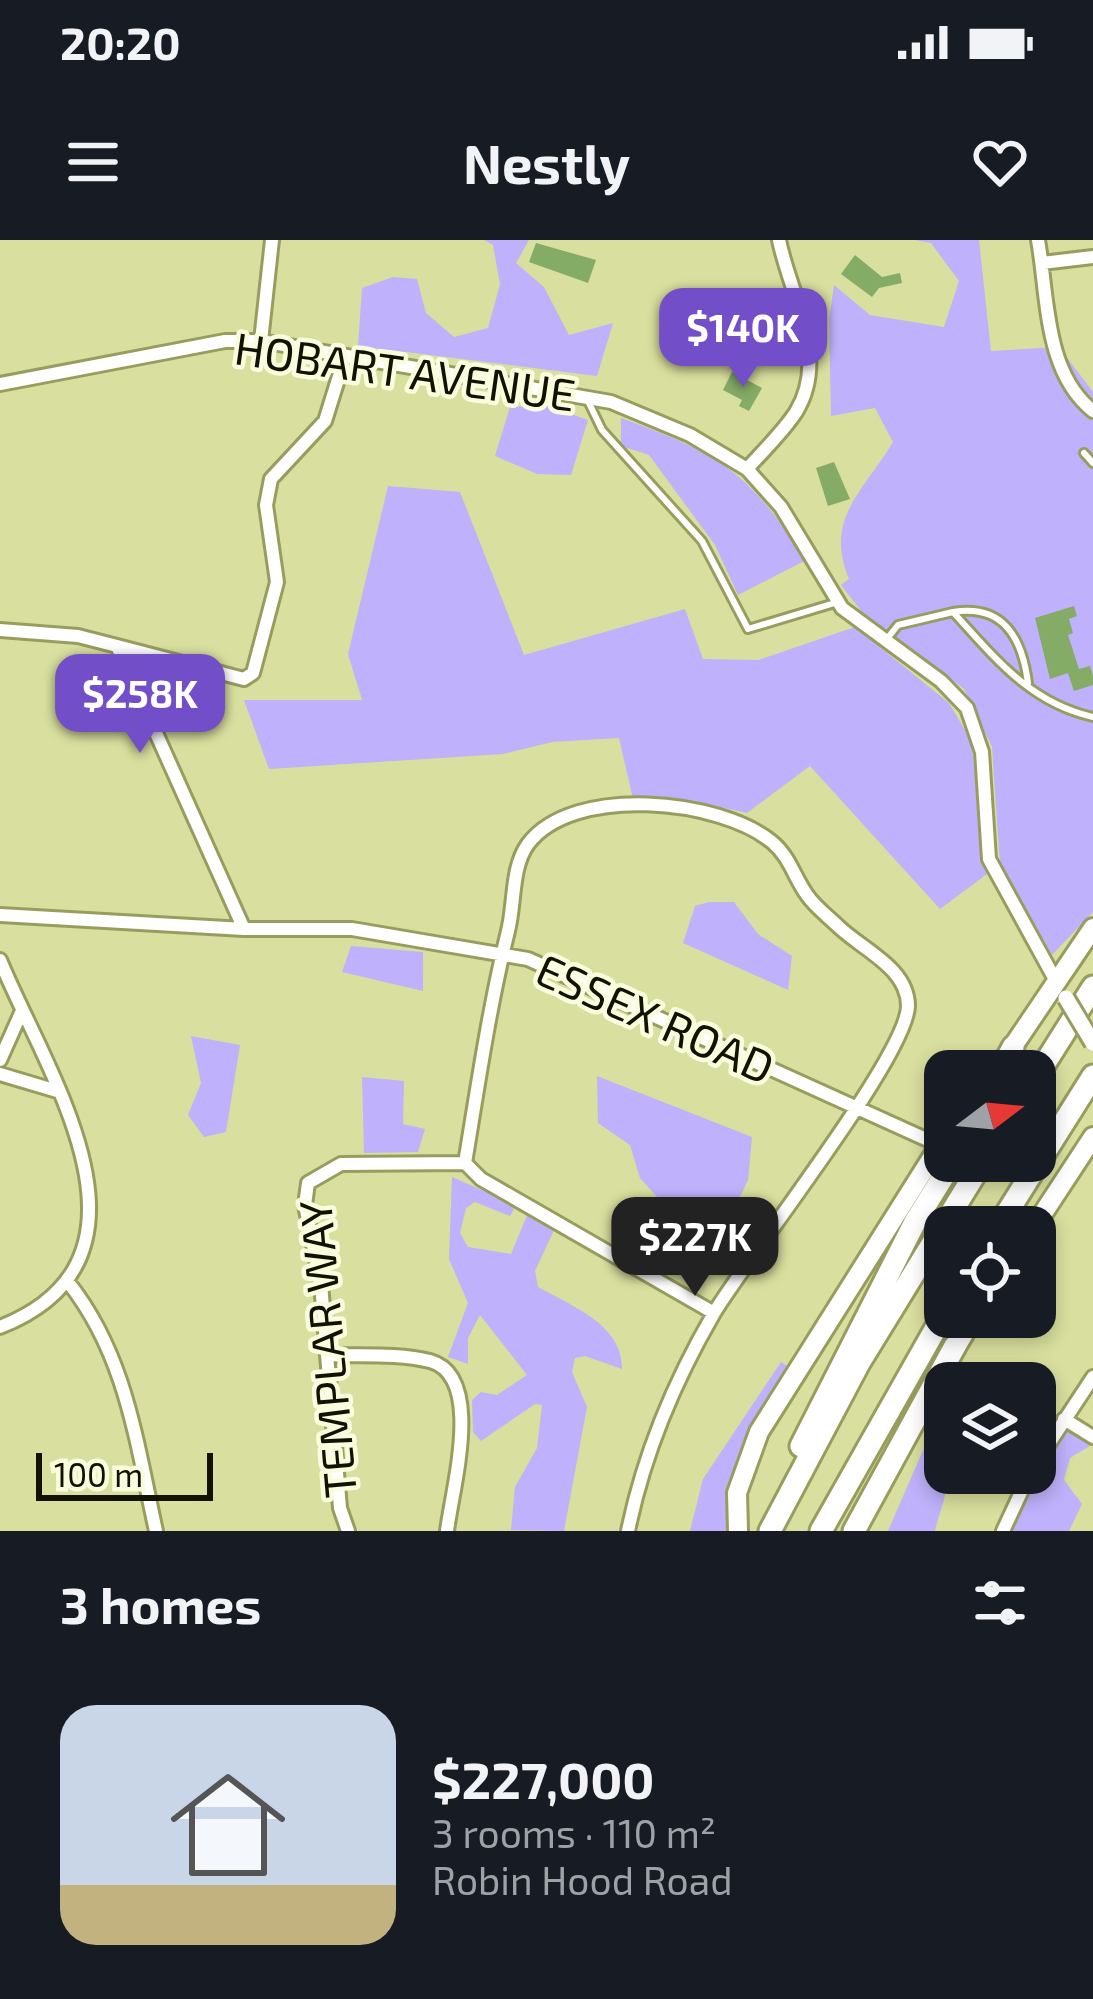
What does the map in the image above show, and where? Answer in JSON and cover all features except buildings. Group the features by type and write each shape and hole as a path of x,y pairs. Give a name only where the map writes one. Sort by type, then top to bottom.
{"highway":[{"path":"1053,1050 1093,987"},
{"path":"1011,1050 1013,1046"},
{"path":"1011,1206 1093,1076"},
{"path":"769,1531 815,1409 929,1182"},
{"path":"769,1531 859,1363 970,1182"},
{"path":"821,1531 930,1338"},
{"path":"854,1531 955,1346"}],"main road":[{"path":"1013,1046 1062,990 1093,928"},
{"path":"1048,1206 1093,1137"},
{"path":"738,1531 737,1493 759,1432 924,1181"},
{"path":"866,1531 960,1338"}],"street":[{"path":"261,341 272,240"},
{"path":"747,469 796,412 808,374 806,328 779,240"},
{"path":"1038,240 1058,358 1068,383 1093,411"},
{"path":"1042,263 1093,256"},
{"name":"HOBART AVENUE","path":"0,384 225,341 261,341 588,398 645,414 747,469 781,507 838,602 941,681 967,708 982,752 989,859 1062,990"},
{"path":"0,631 78,636 244,679 253,673 277,582 266,505 271,479 325,421 345,356"},
{"path":"118,646 244,929"},
{"path":"628,1531 643,1460 714,1313 853,1110 904,1023 906,990 896,973 808,897 783,852 728,816 691,809 600,807 554,820 521,854 465,1163 482,1179 714,1313"},
{"name":"ESSEX ROAD","path":"0,915 244,929 352,929 501,955 559,971 924,1139"},
{"path":"0,960 83,1152 89,1185 85,1240 68,1282 30,1312 0,1327"},
{"path":"1062,990 1093,1043"},
{"path":"0,1060 21,1013"},
{"path":"0,1074 57,1091"},
{"name":"TEMPLAR WAY","path":"348,1531 340,1508 328,1354 307,1222 308,1183 341,1164 465,1163"},
{"path":"68,1282 105,1336 122,1376 156,1531"},
{"path":"328,1354 426,1360 443,1367 458,1384 463,1406 447,1531"},
{"path":"1056,1432 1093,1377"},
{"path":"1064,1419 1093,1437"},
{"path":"1003,1531 1020,1494"}],"lane":[{"path":"588,398 602,430 702,541 748,629 838,602"},
{"path":"1084,452 1093,463"},
{"path":"886,640 898,626 952,612 974,609 1003,618 1017,640 1028,683 1042,701 1093,717"},
{"path":"952,612 1004,671 1028,683"}],"shaded area":[{"path":"484,240 529,240 516,263 544,287 569,335 613,323 597,376 358,346 362,288 393,277 417,279 426,313 454,337 488,328 500,284 493,245"},
{"path":"915,240 979,240 991,351 1059,347 1093,392 1093,912 1052,955 1000,864 992,747 964,689 862,612 841,585 849,579 842,558 844,522 893,442 875,408 831,416 829,320 834,285 870,315 944,327 959,281 931,243"},
{"path":"548,406 588,420 571,475 537,474 495,456 510,407"},
{"path":"621,418 684,443 729,469 767,505 806,560 738,595 715,545 649,455 621,446"},
{"path":"388,486 460,492 524,655 685,609 703,659 758,660 855,627 949,703 971,740 987,874 940,909 810,766 747,813 707,804 633,799 619,738 552,742 503,754 269,769 244,700 362,700 348,654"},
{"path":"734,902 758,934 792,956 788,990 683,943 695,906"},
{"path":"351,946 423,952 423,991 342,972"},
{"path":"191,1036 240,1045 226,1132 204,1137 188,1115 201,1083"},
{"path":"597,1076 752,1137 748,1180 717,1245 658,1198 640,1178 630,1145 598,1123"},
{"path":"362,1077 404,1081 403,1124 425,1129 418,1152 364,1153"},
{"path":"452,1177 516,1205 510,1216 475,1202 466,1208 460,1233 468,1247 511,1254 528,1213 555,1228 535,1271 538,1287 593,1319 614,1340 620,1354 622,1369 585,1356 575,1358 572,1372 587,1407 564,1531 511,1530 515,1487 537,1448 542,1405 535,1404 481,1441 473,1432 472,1400 481,1392 497,1395 527,1375 480,1315 468,1338 468,1364 448,1357 468,1303 449,1259"},
{"path":"781,1362 794,1370 738,1465 729,1531 690,1531 703,1479"},
{"path":"1070,1428 1093,1444 1070,1458 1064,1480 1082,1504 1069,1531 1011,1531 1026,1494 1056,1494 1056,1449"},
{"path":"924,1448 924,1494 945,1494 935,1531 888,1531"}]}
